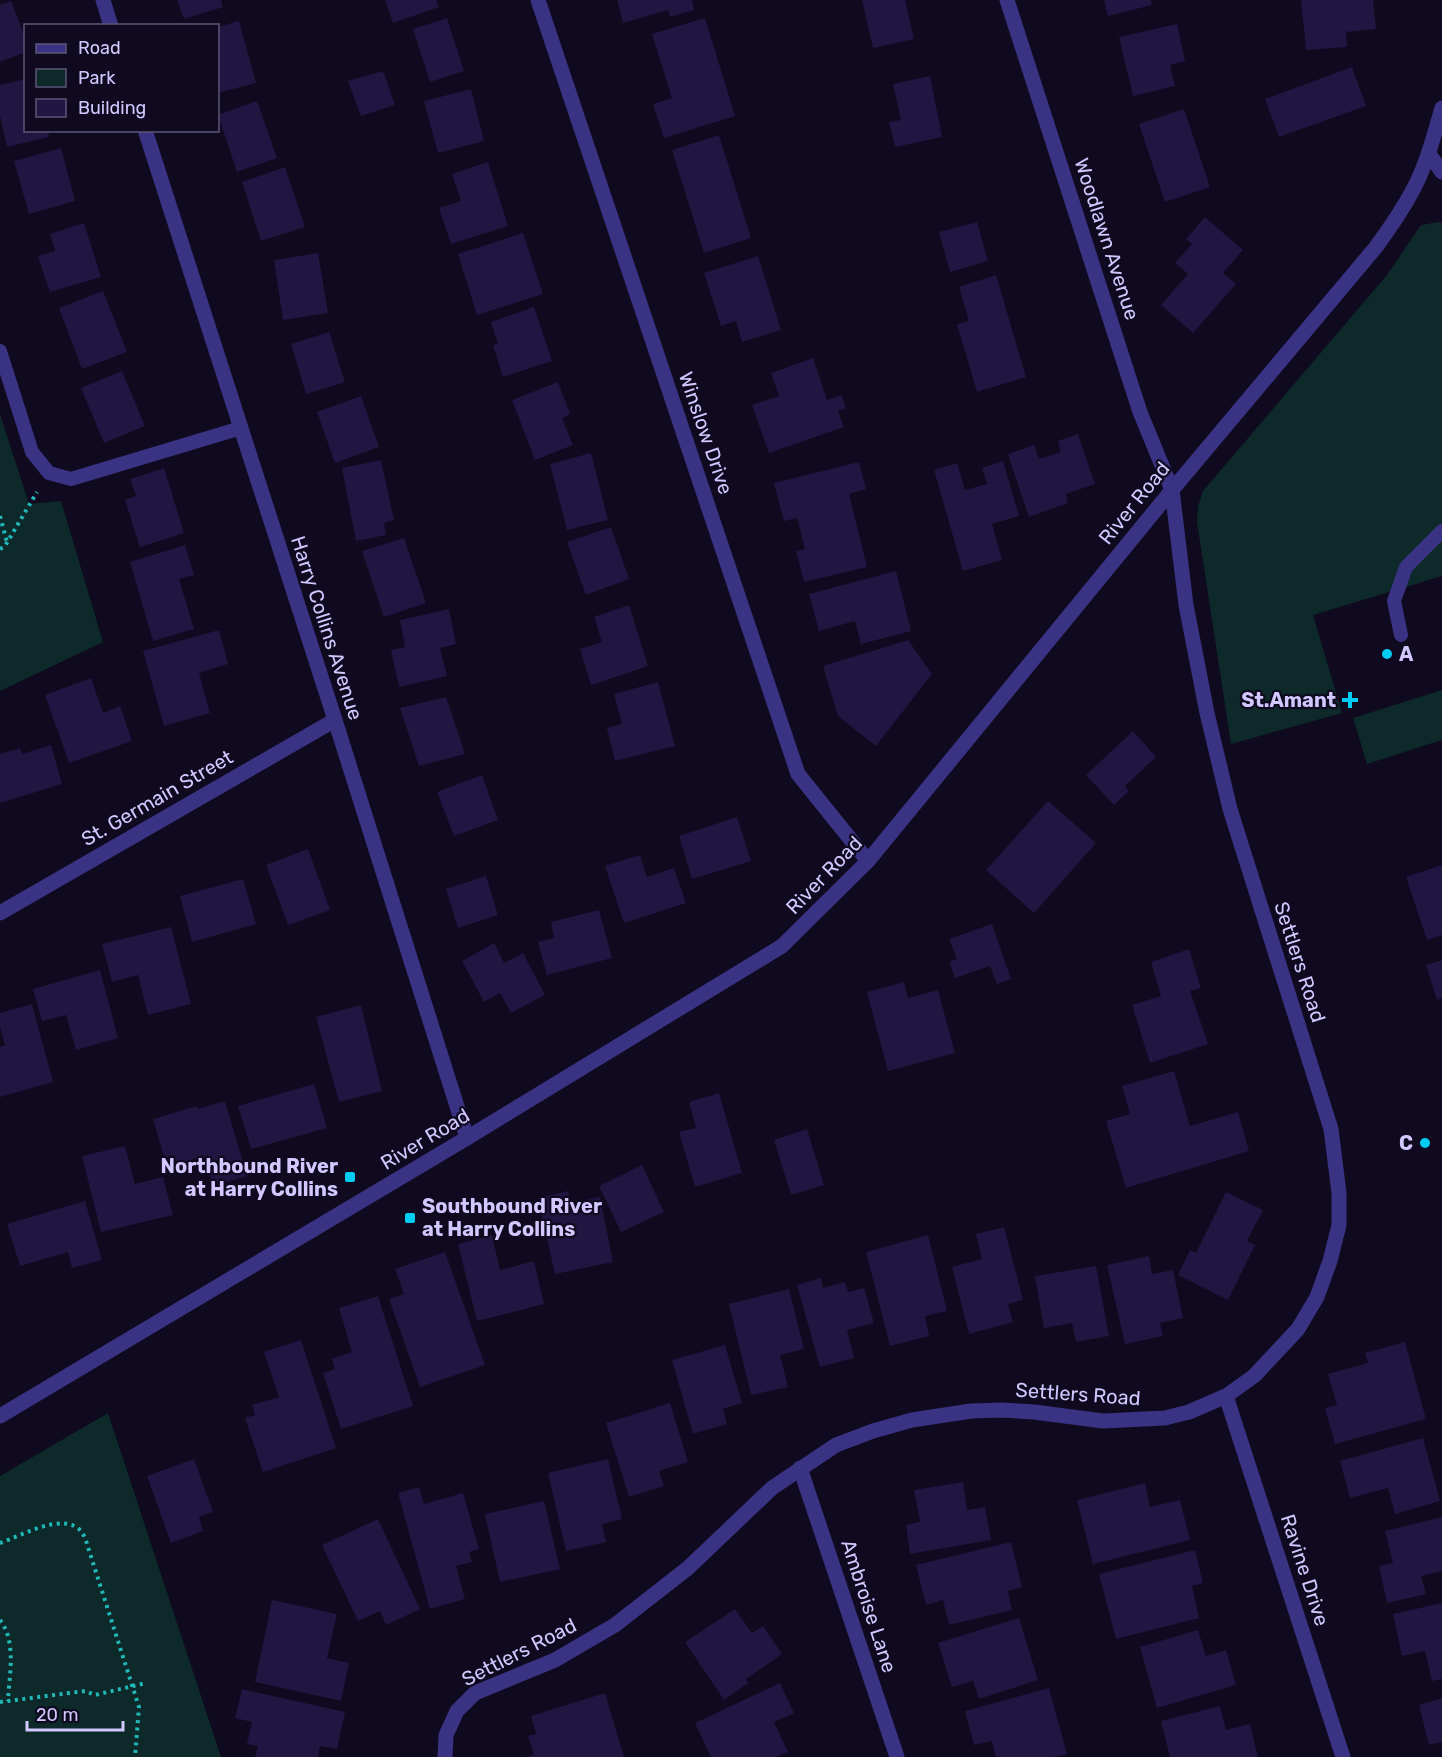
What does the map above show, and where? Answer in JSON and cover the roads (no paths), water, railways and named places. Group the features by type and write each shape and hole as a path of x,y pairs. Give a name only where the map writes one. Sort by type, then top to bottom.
{"street":[{"path":"103,0 110,24"},
{"name":"Winslow Drive","path":"538,0 798,774 868,861"},
{"name":"Woodlawn Avenue","path":"1008,0 1140,412 1172,490"},
{"name":"River Road","path":"0,1416 782,946 868,861 1172,490 1376,247 1415,187 1429,154 1442,108"},
{"name":"Harry Collins Avenue","path":"146,132 335,720 466,1138"},
{"path":"1429,154 1442,172"},
{"name":"Settlers Road","path":"444,1757 446,1735 457,1711 475,1693 555,1660 615,1625 687,1568 772,1488 836,1445 912,1420 971,1411 1002,1410 1103,1421 1165,1418 1189,1412 1226,1396 1254,1376 1298,1329 1317,1297 1330,1261 1339,1225 1339,1193 1331,1129 1224,787 1186,605 1172,490"},
{"name":"St. Germain Street","path":"0,914 335,720"},
{"name":"Ravine Drive","path":"1226,1396 1343,1757"},
{"name":"Ambroise Lane","path":"800,1468 897,1757"}],"lane":[{"path":"0,351 32,452 49,473 70,479 241,428"},
{"path":"1401,635 1394,601 1406,567 1442,531"}],"place":[{"name":"A","path":"1387,654"},
{"name":"St.Amant","path":"1350,700"},
{"name":"C","path":"1425,1143"},
{"name":"Northbound River at Harry Collins","path":"350,1177"},
{"name":"Southbound River at Harry Collins","path":"410,1218"}]}
